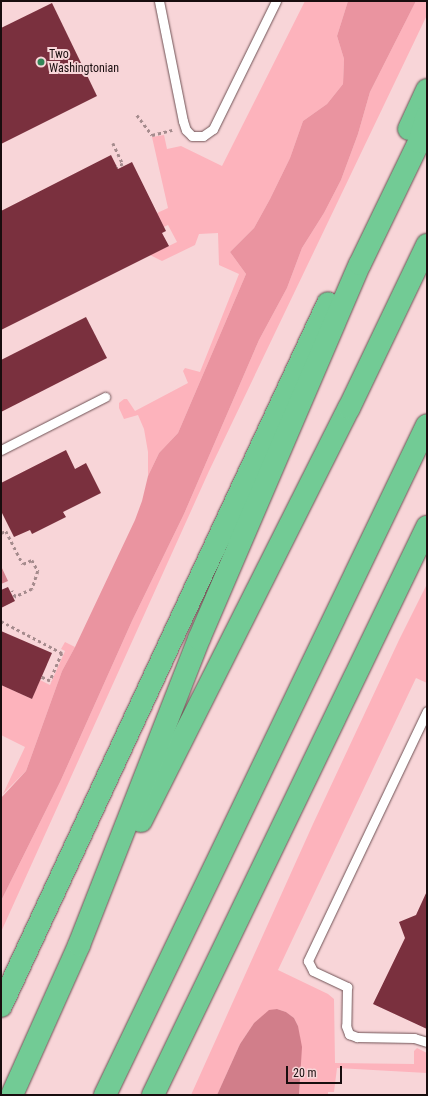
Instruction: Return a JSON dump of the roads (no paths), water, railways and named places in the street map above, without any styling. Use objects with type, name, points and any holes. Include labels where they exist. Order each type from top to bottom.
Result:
[{"type":"highway","points":[[1,1006],[427,90]]},
{"type":"highway","points":[[79,945],[199,639],[360,264],[419,142],[427,116]]},
{"type":"highway","points":[[12,1095],[79,945],[345,415],[427,245]]},
{"type":"highway","points":[[105,1095],[427,425]]},
{"type":"highway","points":[[153,1095],[427,527]]},
{"type":"lane","points":[[159,1],[185,127],[192,136],[203,136],[213,129],[276,1]]},
{"type":"lane","points":[[1,450],[105,397]]},
{"type":"lane","points":[[427,711],[308,961],[313,971],[347,987],[346,1026],[349,1034],[357,1037],[414,1038],[427,1042]]},
{"type":"place","name":"Two Washingtonian","points":[[41,62]]}]
